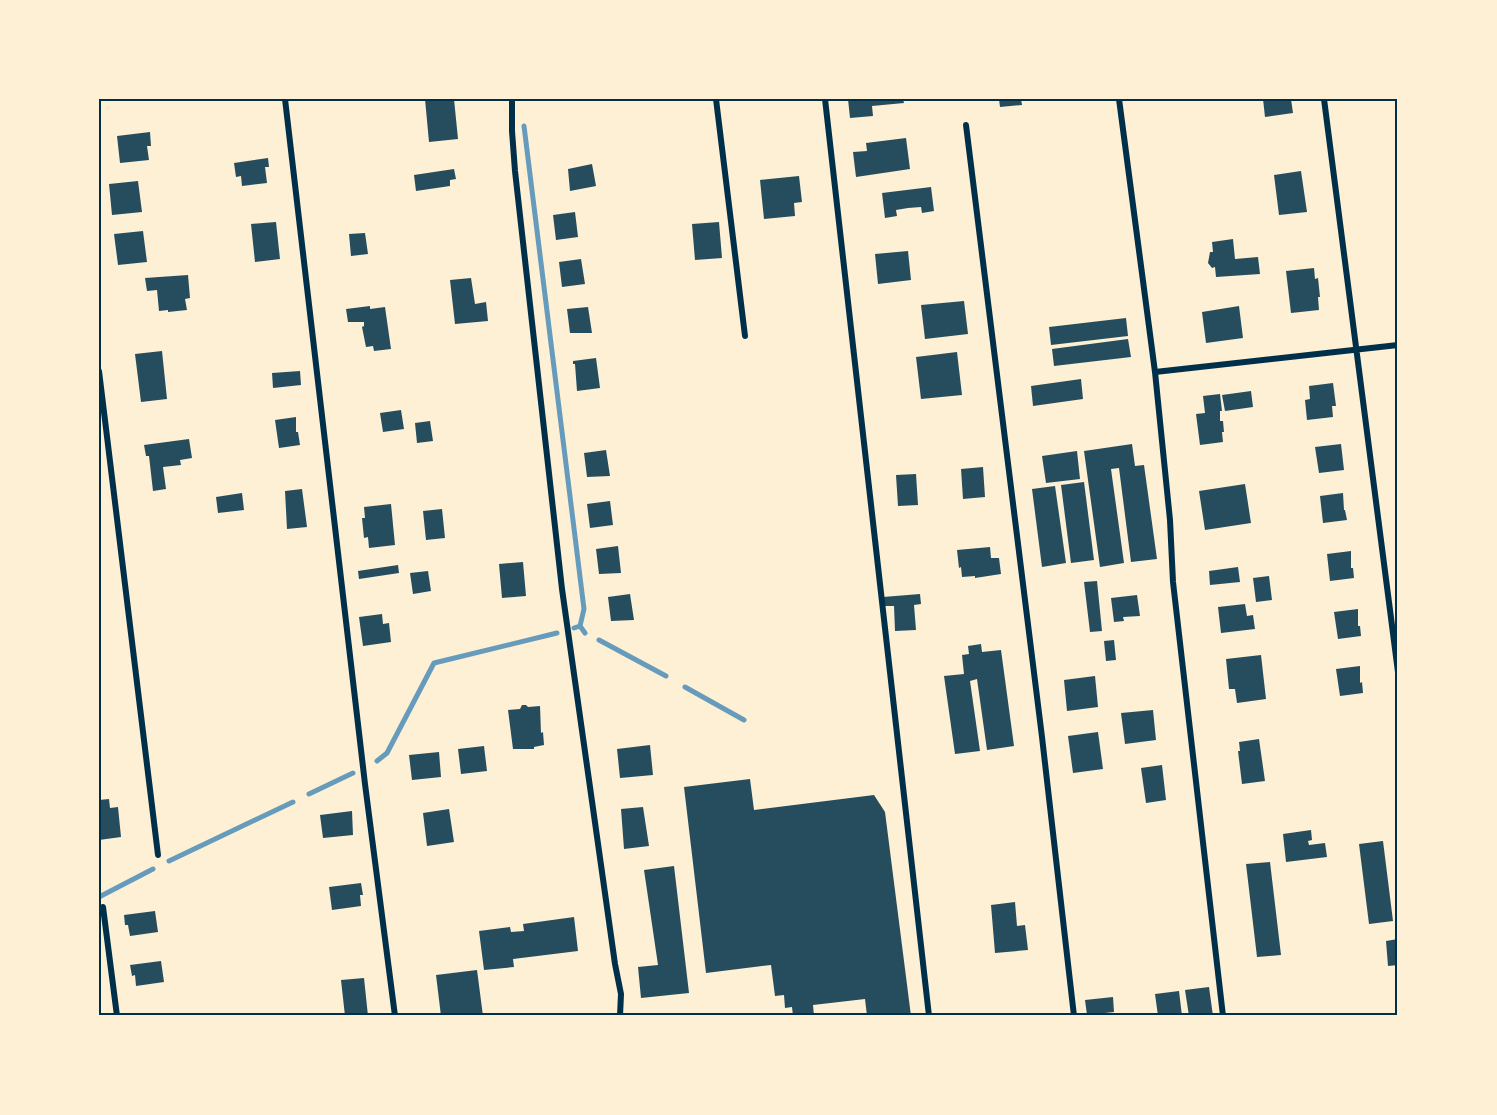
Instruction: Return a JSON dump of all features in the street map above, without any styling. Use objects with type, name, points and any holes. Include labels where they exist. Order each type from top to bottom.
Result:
[{"type":"street","points":[[285,99],[365,784],[395,1016]]},
{"type":"street","points":[[512,99],[515,171],[562,589],[613,952],[621,994],[620,1016]]},
{"type":"street","points":[[716,99],[745,336]]},
{"type":"street","points":[[825,99],[929,1016]]},
{"type":"street","points":[[1119,99],[1155,372],[1170,520],[1173,582],[1223,1016]]},
{"type":"street","points":[[1324,99],[1398,672]]},
{"type":"street","points":[[966,125],[1042,737],[1074,1016]]},
{"type":"street","points":[[1155,372],[1398,345]]},
{"type":"street","points":[[99,371],[159,855]]},
{"type":"street","points":[[103,907],[117,1016]]},
{"type":"building","points":[[425,99],[454,99],[458,139],[429,142]]},
{"type":"building","points":[[848,99],[903,99],[904,103],[872,106],[873,116],[850,118]]},
{"type":"building","points":[[999,99],[1021,99],[1022,105],[1000,107]]},
{"type":"building","points":[[1263,99],[1291,99],[1293,113],[1265,117]]},
{"type":"building","points":[[150,132],[151,146],[147,146],[149,160],[120,163],[117,136]]},
{"type":"building","points":[[906,138],[910,169],[856,177],[853,152],[867,151],[866,143]]},
{"type":"building","points":[[268,158],[269,167],[265,167],[267,183],[242,186],[241,176],[236,177],[234,163]]},
{"type":"building","points":[[592,164],[596,186],[570,191],[568,169]]},
{"type":"building","points":[[454,169],[456,179],[450,180],[450,186],[416,191],[414,175]]},
{"type":"building","points":[[1301,171],[1307,212],[1279,215],[1274,175]]},
{"type":"building","points":[[799,176],[802,202],[794,203],[795,216],[764,219],[760,180]]},
{"type":"building","points":[[138,181],[142,212],[112,215],[109,184]]},
{"type":"building","points":[[931,187],[934,211],[922,213],[921,207],[908,208],[896,210],[897,216],[885,218],[882,193]]},
{"type":"building","points":[[575,212],[578,237],[556,240],[553,215]]},
{"type":"building","points":[[276,222],[280,259],[255,262],[251,224]]},
{"type":"building","points":[[719,222],[722,258],[695,260],[692,224]]},
{"type":"building","points":[[143,231],[147,262],[118,265],[114,234]]},
{"type":"building","points":[[365,233],[368,254],[351,256],[349,234]]},
{"type":"building","points":[[1233,239],[1235,259],[1258,257],[1260,274],[1216,277],[1215,267],[1212,268],[1208,263],[1210,252],[1213,252],[1212,242]]},
{"type":"building","points":[[908,251],[911,280],[878,284],[875,254]]},
{"type":"building","points":[[581,259],[585,284],[562,287],[559,262]]},
{"type":"building","points":[[1314,268],[1315,279],[1318,278],[1319,310],[1291,313],[1286,271]]},
{"type":"building","points":[[188,275],[190,298],[185,299],[187,310],[159,311],[157,290],[147,291],[145,278]]},
{"type":"building","points":[[471,278],[475,304],[486,302],[488,321],[455,324],[450,280]]},
{"type":"building","points":[[964,301],[968,334],[925,339],[921,305]]},
{"type":"building","points":[[370,306],[370,309],[385,307],[391,349],[374,351],[373,346],[366,347],[362,327],[364,322],[348,322],[346,309]]},
{"type":"building","points":[[1239,306],[1243,338],[1206,343],[1202,312]]},
{"type":"building","points":[[588,307],[592,333],[570,333],[567,309]]},
{"type":"building","points":[[1126,318],[1128,336],[1051,345],[1049,327]]},
{"type":"building","points":[[1128,339],[1131,357],[1054,366],[1052,349]]},
{"type":"building","points":[[162,351],[167,399],[141,402],[135,354]]},
{"type":"building","points":[[957,352],[962,395],[921,399],[916,357]]},
{"type":"building","points":[[596,358],[600,388],[577,391],[573,361]]},
{"type":"building","points":[[300,371],[301,385],[273,388],[272,373]]},
{"type":"building","points":[[1081,379],[1083,399],[1033,406],[1031,386]]},
{"type":"building","points":[[1333,383],[1336,406],[1332,406],[1333,417],[1307,420],[1305,400],[1310,399],[1309,386]]},
{"type":"building","points":[[1251,391],[1253,407],[1225,411],[1222,395]]},
{"type":"building","points":[[1220,394],[1223,442],[1200,445],[1196,414],[1205,413],[1203,396]]},
{"type":"building","points":[[401,410],[404,429],[383,432],[380,413]]},
{"type":"building","points":[[296,417],[296,432],[298,432],[300,445],[279,448],[275,420]]},
{"type":"building","points":[[430,421],[433,441],[417,443],[415,423]]},
{"type":"building","points":[[189,439],[192,458],[180,460],[181,465],[163,467],[166,489],[153,491],[149,456],[146,456],[144,445]]},
{"type":"building","points":[[1132,444],[1135,466],[1144,465],[1157,559],[1131,562],[1119,468],[1111,469],[1124,563],[1100,567],[1084,451]]},
{"type":"building","points":[[1341,444],[1344,470],[1319,473],[1315,447]]},
{"type":"building","points":[[606,450],[610,476],[587,477],[584,453]]},
{"type":"building","points":[[1077,451],[1080,479],[1046,483],[1042,456]]},
{"type":"building","points":[[983,467],[985,497],[963,499],[961,469]]},
{"type":"building","points":[[916,474],[918,505],[898,506],[896,475]]},
{"type":"building","points":[[1084,482],[1094,560],[1071,563],[1061,485]]},
{"type":"building","points":[[1245,484],[1251,523],[1205,530],[1199,491]]},
{"type":"building","points":[[1055,486],[1066,563],[1042,567],[1032,489]]},
{"type":"building","points":[[302,489],[307,527],[287,529],[285,491]]},
{"type":"building","points":[[242,493],[244,510],[218,513],[216,497]]},
{"type":"building","points":[[1343,493],[1347,520],[1323,523],[1320,496]]},
{"type":"building","points":[[610,501],[613,525],[590,528],[587,504]]},
{"type":"building","points":[[391,504],[395,545],[369,548],[368,537],[364,538],[362,518],[365,518],[364,507]]},
{"type":"building","points":[[442,509],[445,538],[426,540],[423,511]]},
{"type":"building","points":[[618,546],[621,573],[599,574],[596,549]]},
{"type":"building","points":[[990,547],[991,558],[999,558],[1001,574],[975,578],[975,576],[962,577],[957,550]]},
{"type":"building","points":[[1351,551],[1351,568],[1353,568],[1354,578],[1330,581],[1327,554]]},
{"type":"building","points":[[523,562],[526,596],[502,598],[499,564]]},
{"type":"building","points":[[398,565],[399,573],[359,579],[358,571]]},
{"type":"building","points":[[1238,567],[1240,582],[1210,585],[1209,571]]},
{"type":"building","points":[[428,571],[431,591],[413,594],[410,573]]},
{"type":"building","points":[[1269,576],[1272,600],[1256,602],[1253,578]]},
{"type":"building","points":[[1097,581],[1102,631],[1090,632],[1084,582]]},
{"type":"building","points":[[630,594],[634,620],[611,621],[608,597]]},
{"type":"building","points":[[920,594],[921,604],[914,605],[916,630],[895,631],[894,606],[884,606],[883,597]]},
{"type":"building","points":[[1137,595],[1140,616],[1123,617],[1124,621],[1114,622],[1111,598]]},
{"type":"building","points":[[1245,604],[1247,616],[1253,615],[1255,629],[1221,633],[1218,607]]},
{"type":"building","points":[[1358,609],[1358,626],[1360,626],[1361,636],[1338,639],[1334,612]]},
{"type":"building","points":[[382,614],[383,624],[389,623],[391,642],[363,646],[359,617]]},
{"type":"building","points":[[1114,640],[1116,660],[1106,661],[1104,641]]},
{"type":"building","points":[[981,644],[982,652],[1001,650],[1014,746],[987,750],[977,679],[970,681],[980,751],[955,754],[944,676],[964,674],[962,655],[969,654],[968,646]]},
{"type":"building","points":[[1261,655],[1266,699],[1237,703],[1235,689],[1229,689],[1226,659]]},
{"type":"building","points":[[1360,666],[1360,683],[1362,682],[1363,693],[1340,696],[1336,669]]},
{"type":"building","points":[[1095,676],[1098,707],[1067,711],[1064,680]]},
{"type":"building","points":[[522,705],[540,706],[544,745],[534,747],[534,749],[513,749],[508,710],[520,709]]},
{"type":"building","points":[[1153,710],[1156,740],[1125,744],[1121,713]]},
{"type":"building","points":[[1098,732],[1103,769],[1073,773],[1068,736]]},
{"type":"building","points":[[1259,739],[1265,781],[1242,784],[1239,742]]},
{"type":"building","points":[[650,745],[653,775],[620,778],[617,749]]},
{"type":"building","points":[[484,746],[487,771],[461,774],[458,749]]},
{"type":"building","points":[[439,752],[441,777],[412,780],[409,755]]},
{"type":"building","points":[[1162,765],[1166,800],[1146,803],[1141,768]]},
{"type":"building","points":[[750,779],[754,810],[874,795],[885,812],[911,1016],[867,1016],[865,999],[813,1005],[814,1016],[793,1016],[792,1007],[785,1008],[784,995],[775,996],[771,965],[706,973],[684,787]]},
{"type":"building","points":[[109,799],[110,808],[118,807],[121,837],[99,840],[99,800]]},
{"type":"building","points":[[643,807],[649,846],[624,849],[621,809]]},
{"type":"building","points":[[449,809],[454,842],[427,846],[423,813]]},
{"type":"building","points":[[352,811],[353,835],[323,838],[320,815]]},
{"type":"building","points":[[1311,830],[1312,840],[1308,841],[1309,845],[1325,843],[1327,857],[1286,862],[1283,834]]},
{"type":"building","points":[[1383,841],[1393,921],[1369,924],[1359,844]]},
{"type":"building","points":[[1270,862],[1281,955],[1257,957],[1246,864]]},
{"type":"building","points":[[674,866],[689,993],[641,998],[638,967],[658,965],[644,870]]},
{"type":"building","points":[[361,883],[363,895],[360,895],[361,906],[332,910],[329,887]]},
{"type":"building","points":[[1015,902],[1017,926],[1025,925],[1028,950],[995,953],[991,905]]},
{"type":"building","points":[[155,911],[158,932],[130,936],[124,915]]},
{"type":"building","points":[[574,917],[578,951],[513,959],[514,967],[484,970],[479,931],[510,927],[511,932],[524,931],[523,924]]},
{"type":"building","points":[[1398,939],[1398,965],[1388,966],[1386,941]]},
{"type":"building","points":[[161,961],[164,982],[136,986],[135,975],[132,976],[130,965]]},
{"type":"building","points":[[477,970],[483,1016],[441,1016],[436,975]]},
{"type":"building","points":[[364,978],[368,1016],[345,1016],[341,980]]},
{"type":"building","points":[[1209,987],[1213,1016],[1189,1016],[1185,990]]},
{"type":"building","points":[[1179,991],[1182,1016],[1158,1016],[1155,994]]},
{"type":"building","points":[[1113,997],[1114,1012],[1087,1015],[1085,1000]]},
{"type":"waterway","points":[[524,126],[584,609],[580,626]]},
{"type":"waterway","points":[[574,628],[580,626],[585,633]]},
{"type":"waterway","points":[[377,761],[387,753],[434,663],[557,633]]},
{"type":"waterway","points":[[599,640],[666,676]]},
{"type":"waterway","points":[[685,687],[744,720]]},
{"type":"waterway","points":[[309,794],[353,773]]},
{"type":"waterway","points":[[169,861],[293,802]]},
{"type":"waterway","points":[[99,897],[153,869]]}]
